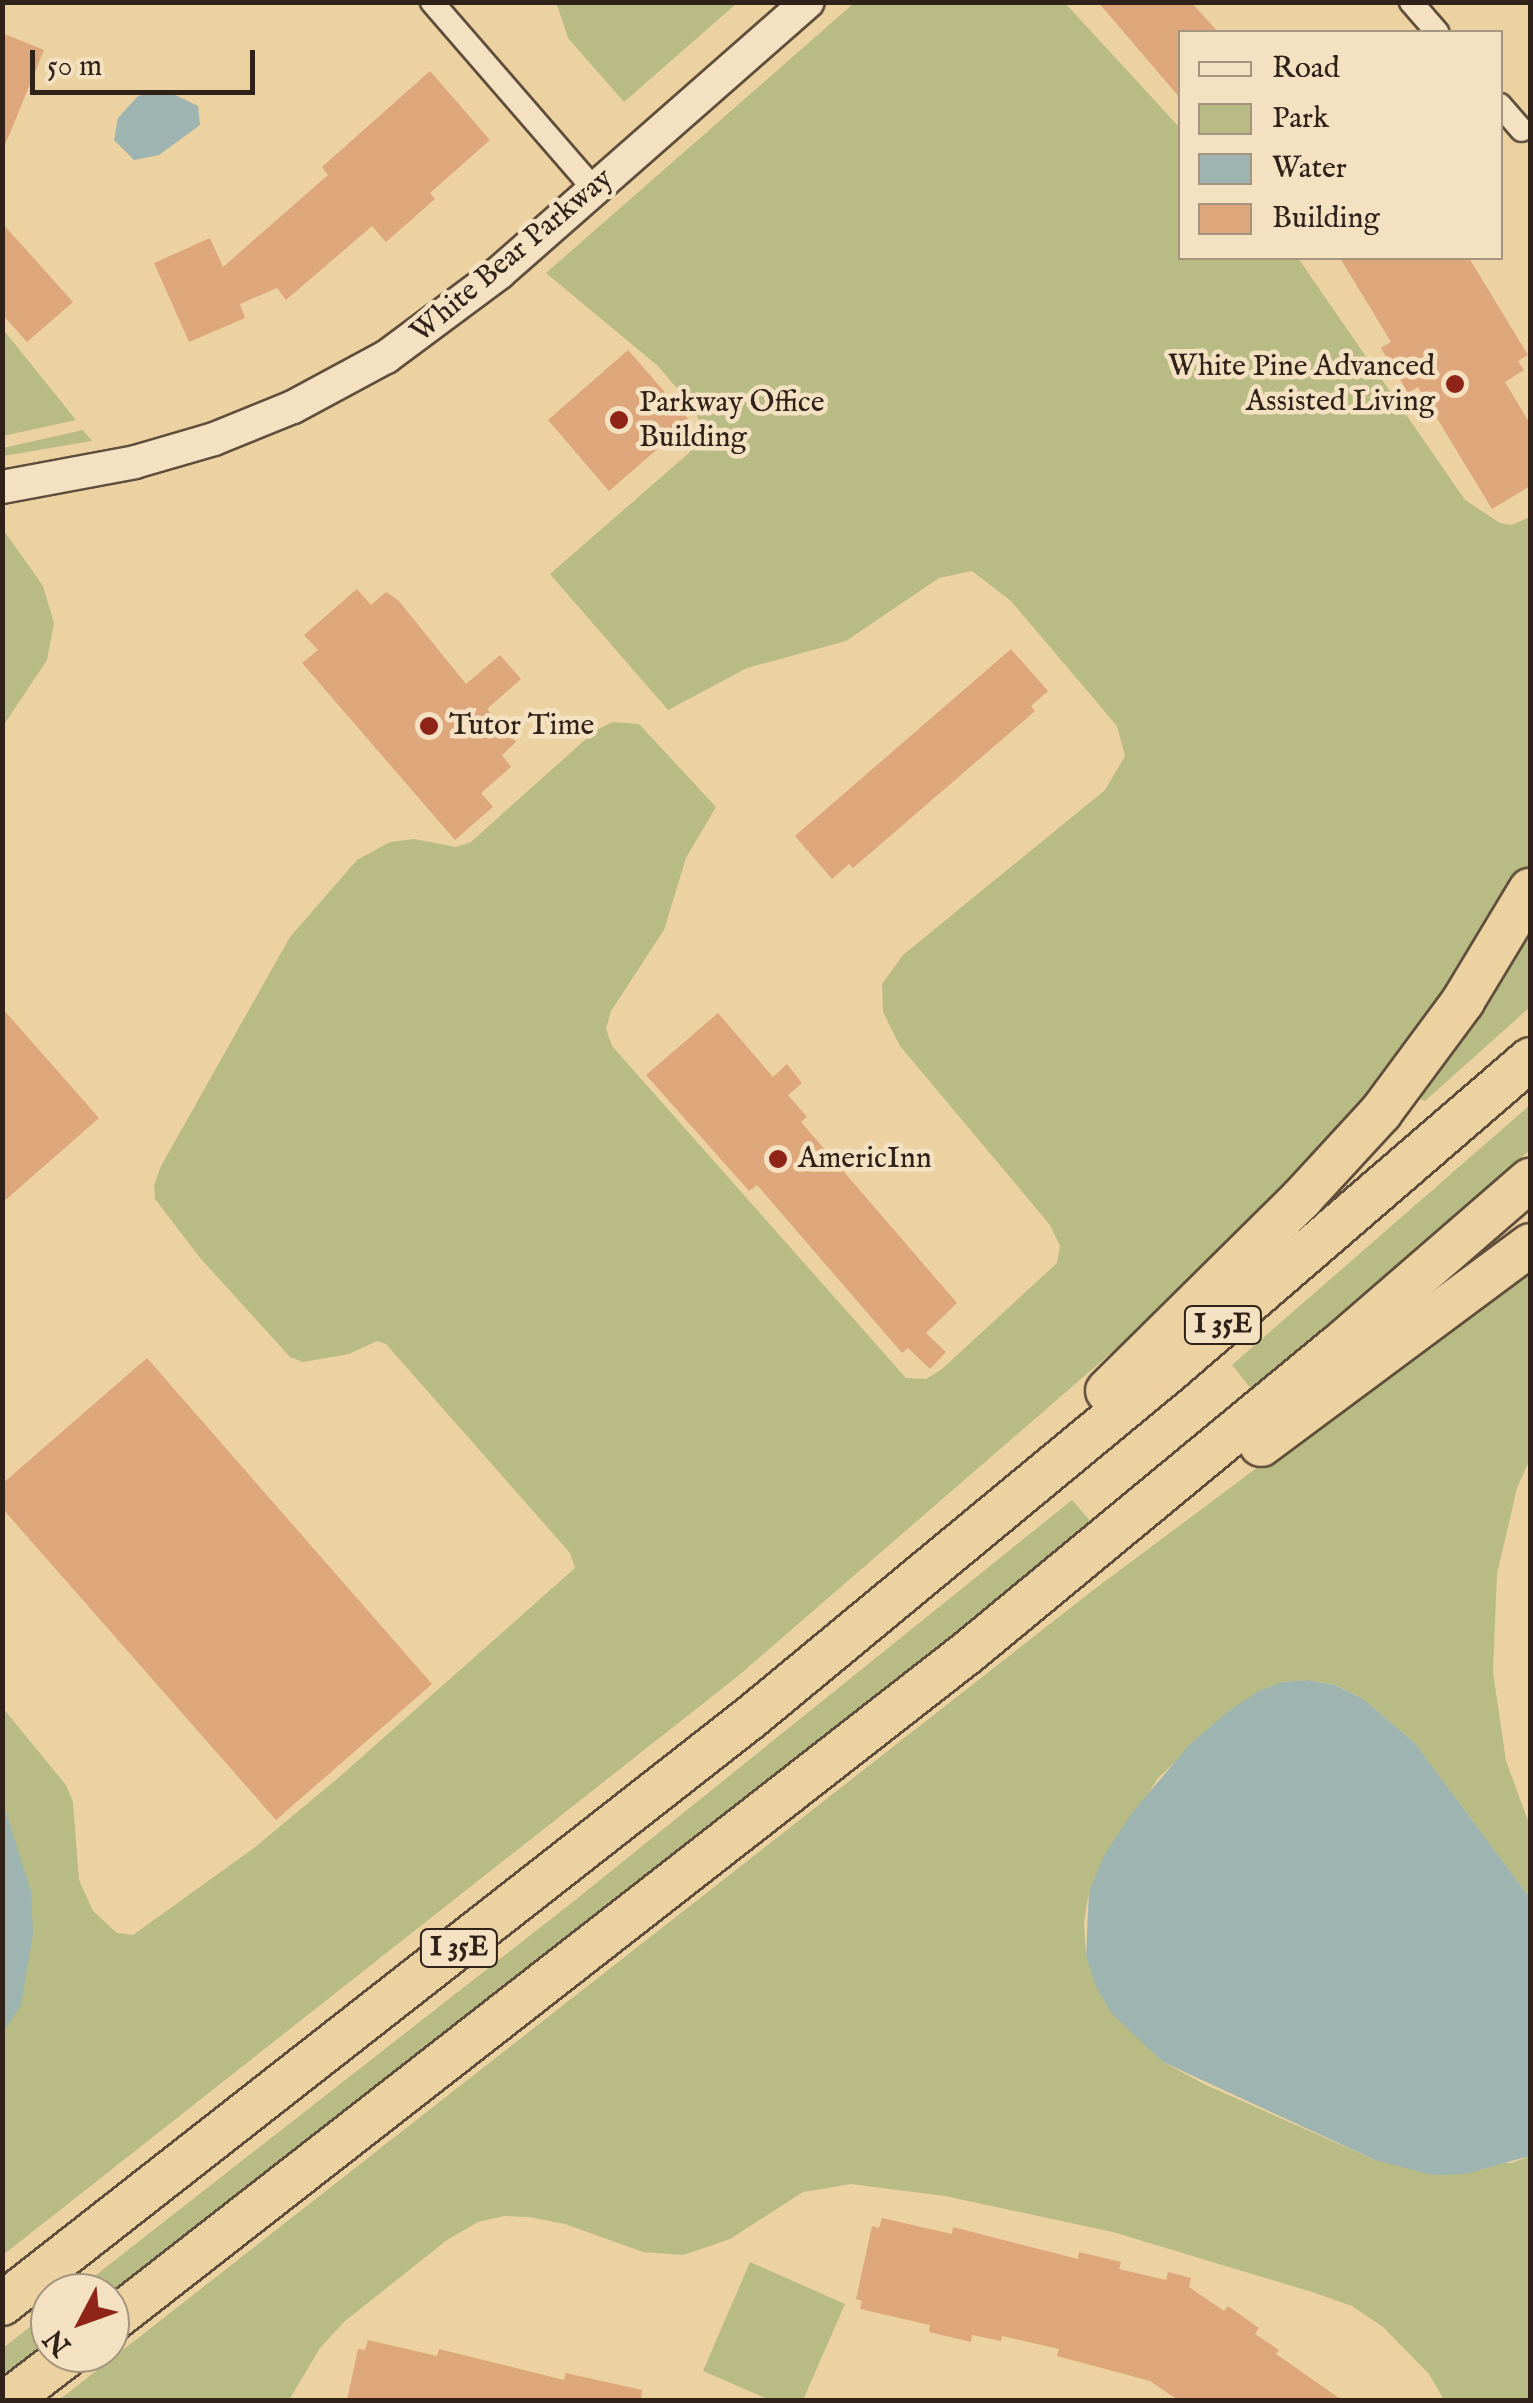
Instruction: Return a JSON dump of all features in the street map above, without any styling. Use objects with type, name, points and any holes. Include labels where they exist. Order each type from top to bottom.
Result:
[{"type":"highway","points":[[911,1586],[1363,1133],[1452,1017],[1530,890]]},
{"type":"highway","name":"I 35E","points":[[2,2304],[593,1843],[911,1586],[1169,1372],[1530,1060]]},
{"type":"highway","name":"I 35E","points":[[130,2306],[967,1653],[1336,1348],[1530,1180]]},
{"type":"highway","points":[[967,1653],[1262,1444],[1530,1245]]},
{"type":"highway","points":[[9,2400],[44,2373]]},
{"type":"street","points":[[432,2],[595,190]]},
{"type":"street","name":"White Bear Parkway","points":[[2,487],[170,453],[264,420],[316,396],[438,322],[808,2]]},
{"type":"street","points":[[1411,2],[1435,30]]},
{"type":"street","points":[[1503,108],[1522,130]]},
{"type":"green space","points":[[737,3],[624,102],[568,38],[557,5]]},
{"type":"green space","points":[[854,3],[1065,3],[1178,126],[1178,260],[1299,260],[1465,500],[1500,523],[1511,525],[1530,517],[1530,867],[1491,936],[1352,1126],[1156,1314],[738,1676],[3,2255],[2,1707],[66,1785],[73,1802],[79,1880],[93,1911],[117,1933],[133,1935],[254,1848],[575,1568],[570,1553],[386,1344],[377,1341],[349,1354],[303,1362],[290,1357],[201,1259],[155,1199],[154,1185],[161,1166],[290,937],[357,860],[390,842],[414,839],[456,847],[471,842],[596,730],[613,722],[639,724],[716,807],[686,858],[664,930],[611,1011],[606,1029],[612,1046],[906,1378],[926,1379],[942,1369],[1057,1263],[1060,1246],[1050,1225],[900,1046],[883,1012],[882,984],[903,955],[1105,790],[1125,756],[1117,726],[1011,601],[972,571],[939,578],[846,641],[747,668],[668,710],[550,574],[690,452],[700,424],[694,408],[658,366],[546,273]]},
{"type":"green space","points":[[2,328],[30,363],[76,420],[3,436]]},
{"type":"green space","points":[[83,430],[92,441],[3,456],[3,448]]},
{"type":"green space","points":[[2,528],[43,586],[54,623],[47,660],[3,726]]},
{"type":"green space","points":[[1530,934],[1530,1007],[1425,1101],[1420,1099],[1470,1031]]},
{"type":"green space","points":[[1530,1105],[1530,1150],[1252,1390],[1232,1365]]},
{"type":"green space","points":[[1530,1264],[1530,1459],[1517,1488],[1497,1574],[1493,1672],[1506,1761],[1530,1826],[1530,1898],[1414,1742],[1363,1699],[1336,1685],[1308,1680],[1282,1682],[1230,1710],[1158,1778],[1089,1891],[1084,1922],[1086,1956],[1163,2062],[1206,2085],[1375,2160],[1512,2163],[1530,2156],[1530,2400],[1444,2400],[1429,2374],[1383,2327],[1352,2306],[1312,2292],[1113,2232],[945,2196],[851,2184],[803,2192],[730,2239],[683,2255],[643,2252],[565,2224],[529,2217],[504,2216],[478,2222],[447,2240],[345,2321],[320,2348],[289,2400],[59,2400],[93,2373],[130,2373],[130,2344],[1092,1591]]},
{"type":"green space","points":[[1072,1500],[1092,1523],[803,1754],[130,2278],[130,2273],[99,2273],[569,1905]]},
{"type":"green space","points":[[750,2262],[845,2304],[803,2400],[770,2400],[703,2371]]},
{"type":"green space","points":[[30,2327],[30,2356],[3,2377],[3,2348]]},
{"type":"water","points":[[165,90],[198,106],[200,125],[159,155],[134,160],[114,140],[118,118],[138,96]]},
{"type":"water","points":[[1308,1680],[1335,1685],[1363,1699],[1414,1742],[1530,1898],[1530,2156],[1465,2174],[1432,2175],[1375,2160],[1163,2062],[1112,2014],[1096,1987],[1086,1956],[1089,1891],[1104,1856],[1131,1814],[1190,1744],[1230,1710],[1282,1682]]},
{"type":"water","points":[[3,1803],[31,1891],[33,1934],[21,2005],[3,2033]]},
{"type":"building","points":[[1098,2],[1191,2],[1216,30],[1178,30],[1178,96]]},
{"type":"building","points":[[2,33],[44,50],[3,150],[2,149]]},
{"type":"building","points":[[430,71],[490,140],[430,193],[435,199],[386,242],[372,226],[286,300],[277,288],[240,304],[245,318],[189,342],[154,263],[210,238],[223,267],[328,175],[322,167]]},
{"type":"building","points":[[2,223],[73,302],[27,342],[2,314]]},
{"type":"building","name":"White Pine Advanced Assisted Living","points":[[1341,260],[1470,260],[1528,355],[1518,361],[1524,370],[1505,382],[1530,424],[1530,486],[1492,509],[1418,387],[1408,393],[1381,348],[1391,342]]},
{"type":"building","name":"Parkway Office Building","points":[[628,350],[690,421],[609,491],[548,420]]},
{"type":"building","name":"Tutor Time","points":[[357,589],[371,605],[386,592],[398,600],[466,684],[500,655],[521,679],[487,709],[516,742],[502,755],[511,767],[481,793],[493,807],[455,840],[302,663],[318,650],[304,635]]},
{"type":"building","points":[[1011,649],[1048,691],[1031,706],[1035,711],[853,868],[849,864],[832,879],[795,836]]},
{"type":"building","points":[[2,1008],[99,1118],[2,1203]]},
{"type":"building","name":"AmericInn","points":[[718,1013],[773,1077],[787,1064],[802,1083],[788,1095],[807,1117],[801,1122],[957,1303],[926,1333],[946,1352],[930,1369],[908,1348],[902,1353],[757,1185],[749,1191],[646,1075]]},
{"type":"building","points":[[147,1358],[432,1684],[276,1820],[2,1508],[2,1484]]},
{"type":"building","points":[[882,2218],[952,2234],[953,2227],[1078,2259],[1079,2252],[1121,2262],[1119,2269],[1166,2280],[1168,2272],[1191,2278],[1189,2287],[1224,2311],[1228,2306],[1259,2328],[1255,2334],[1279,2350],[1276,2354],[1342,2400],[1178,2400],[1150,2381],[1057,2356],[1059,2349],[1002,2336],[1001,2341],[972,2335],[971,2342],[929,2332],[930,2325],[860,2309],[862,2301],[856,2299],[872,2226],[879,2228]]},
{"type":"building","points":[[368,2340],[437,2356],[439,2349],[564,2380],[566,2373],[642,2390],[641,2400],[347,2400],[358,2349],[365,2350]]},
{"type":"place","name":"White Pine Advanced Assisted Living","points":[[1455,384]]},
{"type":"place","name":"Parkway Office Building","points":[[619,420]]},
{"type":"place","name":"Tutor Time","points":[[429,726]]},
{"type":"place","name":"AmericInn","points":[[778,1159]]}]
